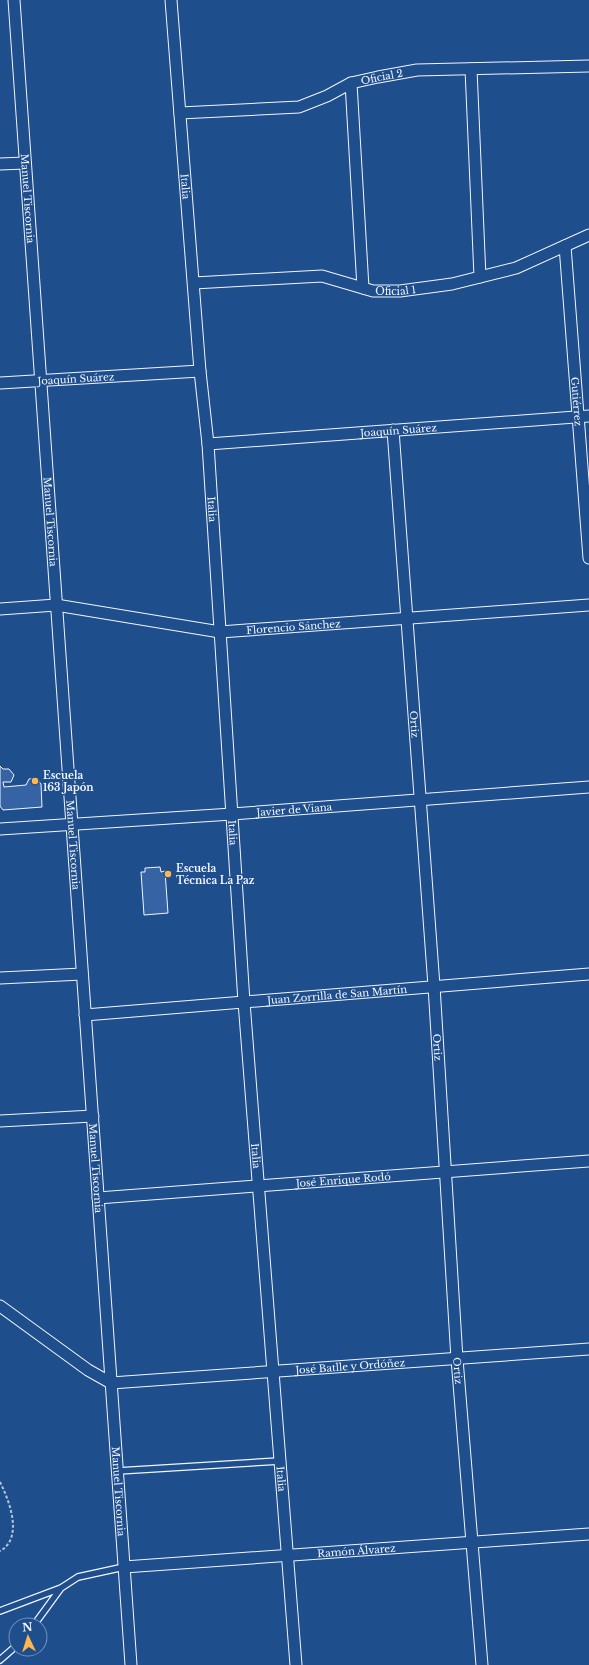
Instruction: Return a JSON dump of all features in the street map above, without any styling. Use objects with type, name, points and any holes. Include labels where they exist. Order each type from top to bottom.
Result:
[{"type":"street","name":"Manuel Tiscornia","points":[[14,0],[131,1665]]},
{"type":"street","name":"Italia","points":[[171,0],[200,371],[208,444],[244,1002],[296,1665]]},
{"type":"street","name":"Oficial 2","points":[[180,113],[299,107],[327,96],[351,83],[417,70],[589,66]]},
{"type":"street","points":[[471,69],[480,277]]},
{"type":"street","points":[[351,83],[363,288]]},
{"type":"street","points":[[0,164],[25,162]]},
{"type":"street","name":"Oficial 1","points":[[194,283],[322,276],[373,291],[400,291],[452,284],[516,268],[589,235]]},
{"type":"street","name":"Gutiérrez","points":[[565,246],[583,416],[589,558]]},
{"type":"street","name":"Joaquín Suárez","points":[[0,383],[200,371]]},
{"type":"street","name":"Joaquín Suárez","points":[[208,444],[583,416]]},
{"type":"street","name":"Ortiz","points":[[393,430],[434,986],[456,1359],[473,1543],[482,1665]]},
{"type":"street","name":"Florencio Sánchez","points":[[0,608],[56,606],[220,632],[589,605]]},
{"type":"street","name":"Javier de Viana","points":[[0,829],[232,814],[589,787]]},
{"type":"street","points":[[0,978],[82,974]]},
{"type":"street","name":"Juan Zorrilla de San Martín","points":[[85,1016],[589,974]]},
{"type":"street","points":[[0,1121],[92,1116]]},
{"type":"street","name":"José Enrique Rodó","points":[[98,1198],[589,1161]]},
{"type":"street","points":[[0,1306],[88,1370],[111,1383]]},
{"type":"street","name":"José Batlle y Ordóñez","points":[[111,1383],[274,1370],[589,1349]]},
{"type":"street","name":"Ramón Álvarez","points":[[124,1567],[287,1554],[473,1543],[589,1534]]},
{"type":"lane","points":[[118,1471],[280,1461]]},
{"type":"lane","points":[[0,1611],[61,1588],[78,1577],[124,1567]]},
{"type":"lane","points":[[40,1617],[61,1588]]},
{"type":"lane","points":[[0,1660],[8,1653]]},
{"type":"path","points":[[0,1482],[8,1499],[13,1524],[8,1545],[0,1551]]},
{"type":"building","points":[[0,766],[3,769],[9,769],[14,775],[11,782],[3,782],[4,787],[26,785],[29,779],[36,778],[41,784],[42,807],[3,810],[0,806]]},
{"type":"building","points":[[160,867],[161,872],[165,871],[168,913],[144,915],[141,872],[145,872],[145,868]]},
{"type":"place","name":"Escuela 163 Japón","points":[[35,781]]},
{"type":"place","name":"Escuela Técnica La Paz","points":[[168,874]]}]
